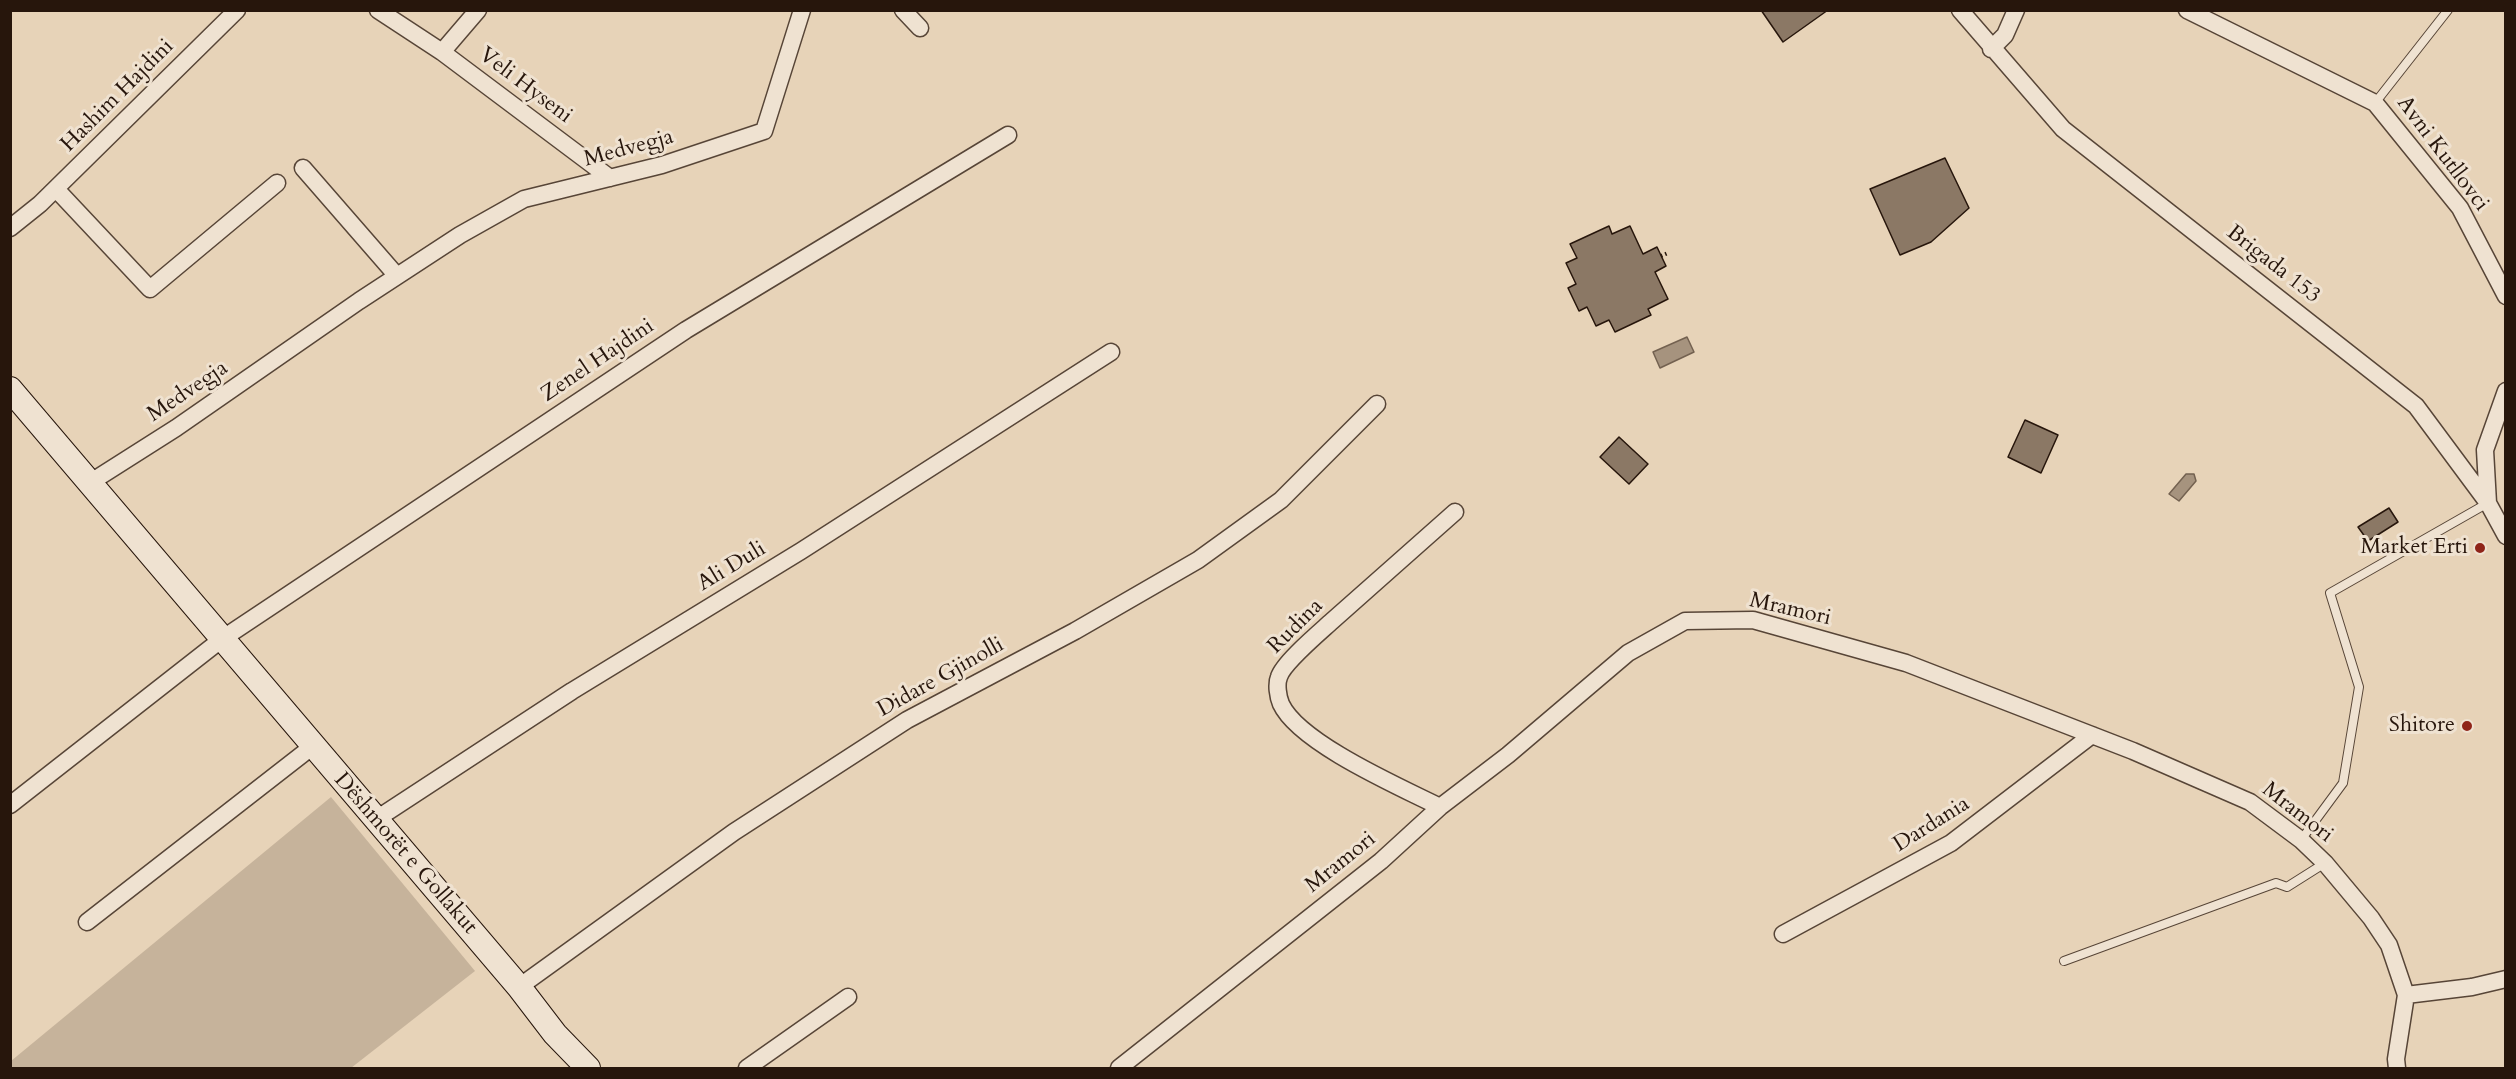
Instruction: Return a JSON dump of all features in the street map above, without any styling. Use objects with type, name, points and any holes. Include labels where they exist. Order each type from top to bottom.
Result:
[{"type":"street","name":"Hashim Hajdini","points":[[10,228],[56,189],[237,10]]},
{"type":"street","name":"Veli Hyseni","points":[[378,10],[442,52],[610,178]]},
{"type":"street","name":"Veli Hyseni","points":[[442,52],[478,10]]},
{"type":"street","name":"Medvegja","points":[[91,482],[177,428],[397,276],[460,235],[524,199],[662,165],[764,131],[802,10]]},
{"type":"street","points":[[903,10],[920,28]]},
{"type":"street","name":"Brigada 153","points":[[1960,10],[1991,49],[2063,129],[2416,406],[2488,503],[2505,536]]},
{"type":"street","points":[[1991,49],[2005,34],[2016,10]]},
{"type":"street","name":"Avni Kutllovci","points":[[2187,10],[2375,102],[2460,208],[2505,296]]},
{"type":"street","name":"Zenel Hajdini","points":[[222,639],[686,330],[1008,135]]},
{"type":"street","points":[[303,168],[397,276]]},
{"type":"street","points":[[56,189],[150,289],[277,183]]},
{"type":"street","name":"Ali Duli","points":[[375,820],[572,691],[801,551],[1111,352]]},
{"type":"street","name":"Dëshmorët e Gollakut","points":[[10,389],[519,987],[555,1034],[588,1068]]},
{"type":"street","points":[[2488,503],[2485,450],[2505,391]]},
{"type":"street","name":"Didare Gjinolli","points":[[519,987],[734,832],[907,720],[1075,631],[1198,560],[1281,500],[1377,404]]},
{"type":"street","name":"Rudina","points":[[1440,807],[1379,777],[1320,742],[1294,723],[1280,703],[1278,682],[1279,675],[1303,648],[1455,512]]},
{"type":"street","name":"Mramori","points":[[1119,1068],[1381,861],[1440,807],[1508,755],[1629,653],[1685,621],[1754,620],[1906,663],[2092,735],[2250,802],[2301,840],[2325,863],[2371,918],[2389,945],[2406,995],[2396,1059],[2397,1068]]},
{"type":"street","points":[[10,805],[222,639]]},
{"type":"street","name":"Dardania","points":[[1783,934],[1952,843],[2092,735]]},
{"type":"street","points":[[87,922],[313,746]]},
{"type":"street","points":[[2406,995],[2472,987],[2505,979]]},
{"type":"street","points":[[747,1068],[848,997]]},
{"type":"lane","name":"Avni Kutllovci","points":[[2375,102],[2448,10]]},
{"type":"lane","points":[[2301,840],[2343,783],[2359,687],[2330,593],[2488,503]]},
{"type":"lane","points":[[2064,962],[2276,883],[2287,887],[2325,863]]},
{"type":"path","points":[[1661,256],[1668,254]]},
{"type":"shaded area","points":[[1687,337],[1694,352],[1660,368],[1653,352]]},
{"type":"shaded area","points":[[2186,474],[2194,474],[2196,481],[2179,501],[2169,494]]},
{"type":"shaded area","points":[[331,797],[475,971],[351,1068],[11,1068],[11,1061]]},
{"type":"building","points":[[1761,10],[1828,10],[1783,42]]},
{"type":"building","points":[[1945,158],[1969,208],[1931,242],[1900,255],[1870,189]]},
{"type":"building","points":[[1609,226],[1612,234],[1630,226],[1643,254],[1657,247],[1666,266],[1655,272],[1668,299],[1648,309],[1651,315],[1615,332],[1609,320],[1596,326],[1587,307],[1579,311],[1568,288],[1576,284],[1566,263],[1577,258],[1570,244]]},
{"type":"building","points":[[2025,420],[2058,435],[2041,473],[2008,457]]},
{"type":"building","points":[[1619,437],[1648,464],[1629,484],[1600,457]]},
{"type":"building","points":[[2389,508],[2398,522],[2368,541],[2358,527]]},
{"type":"place","name":"Market Erti","points":[[2480,548]]},
{"type":"place","name":"Shitore","points":[[2467,726]]}]
